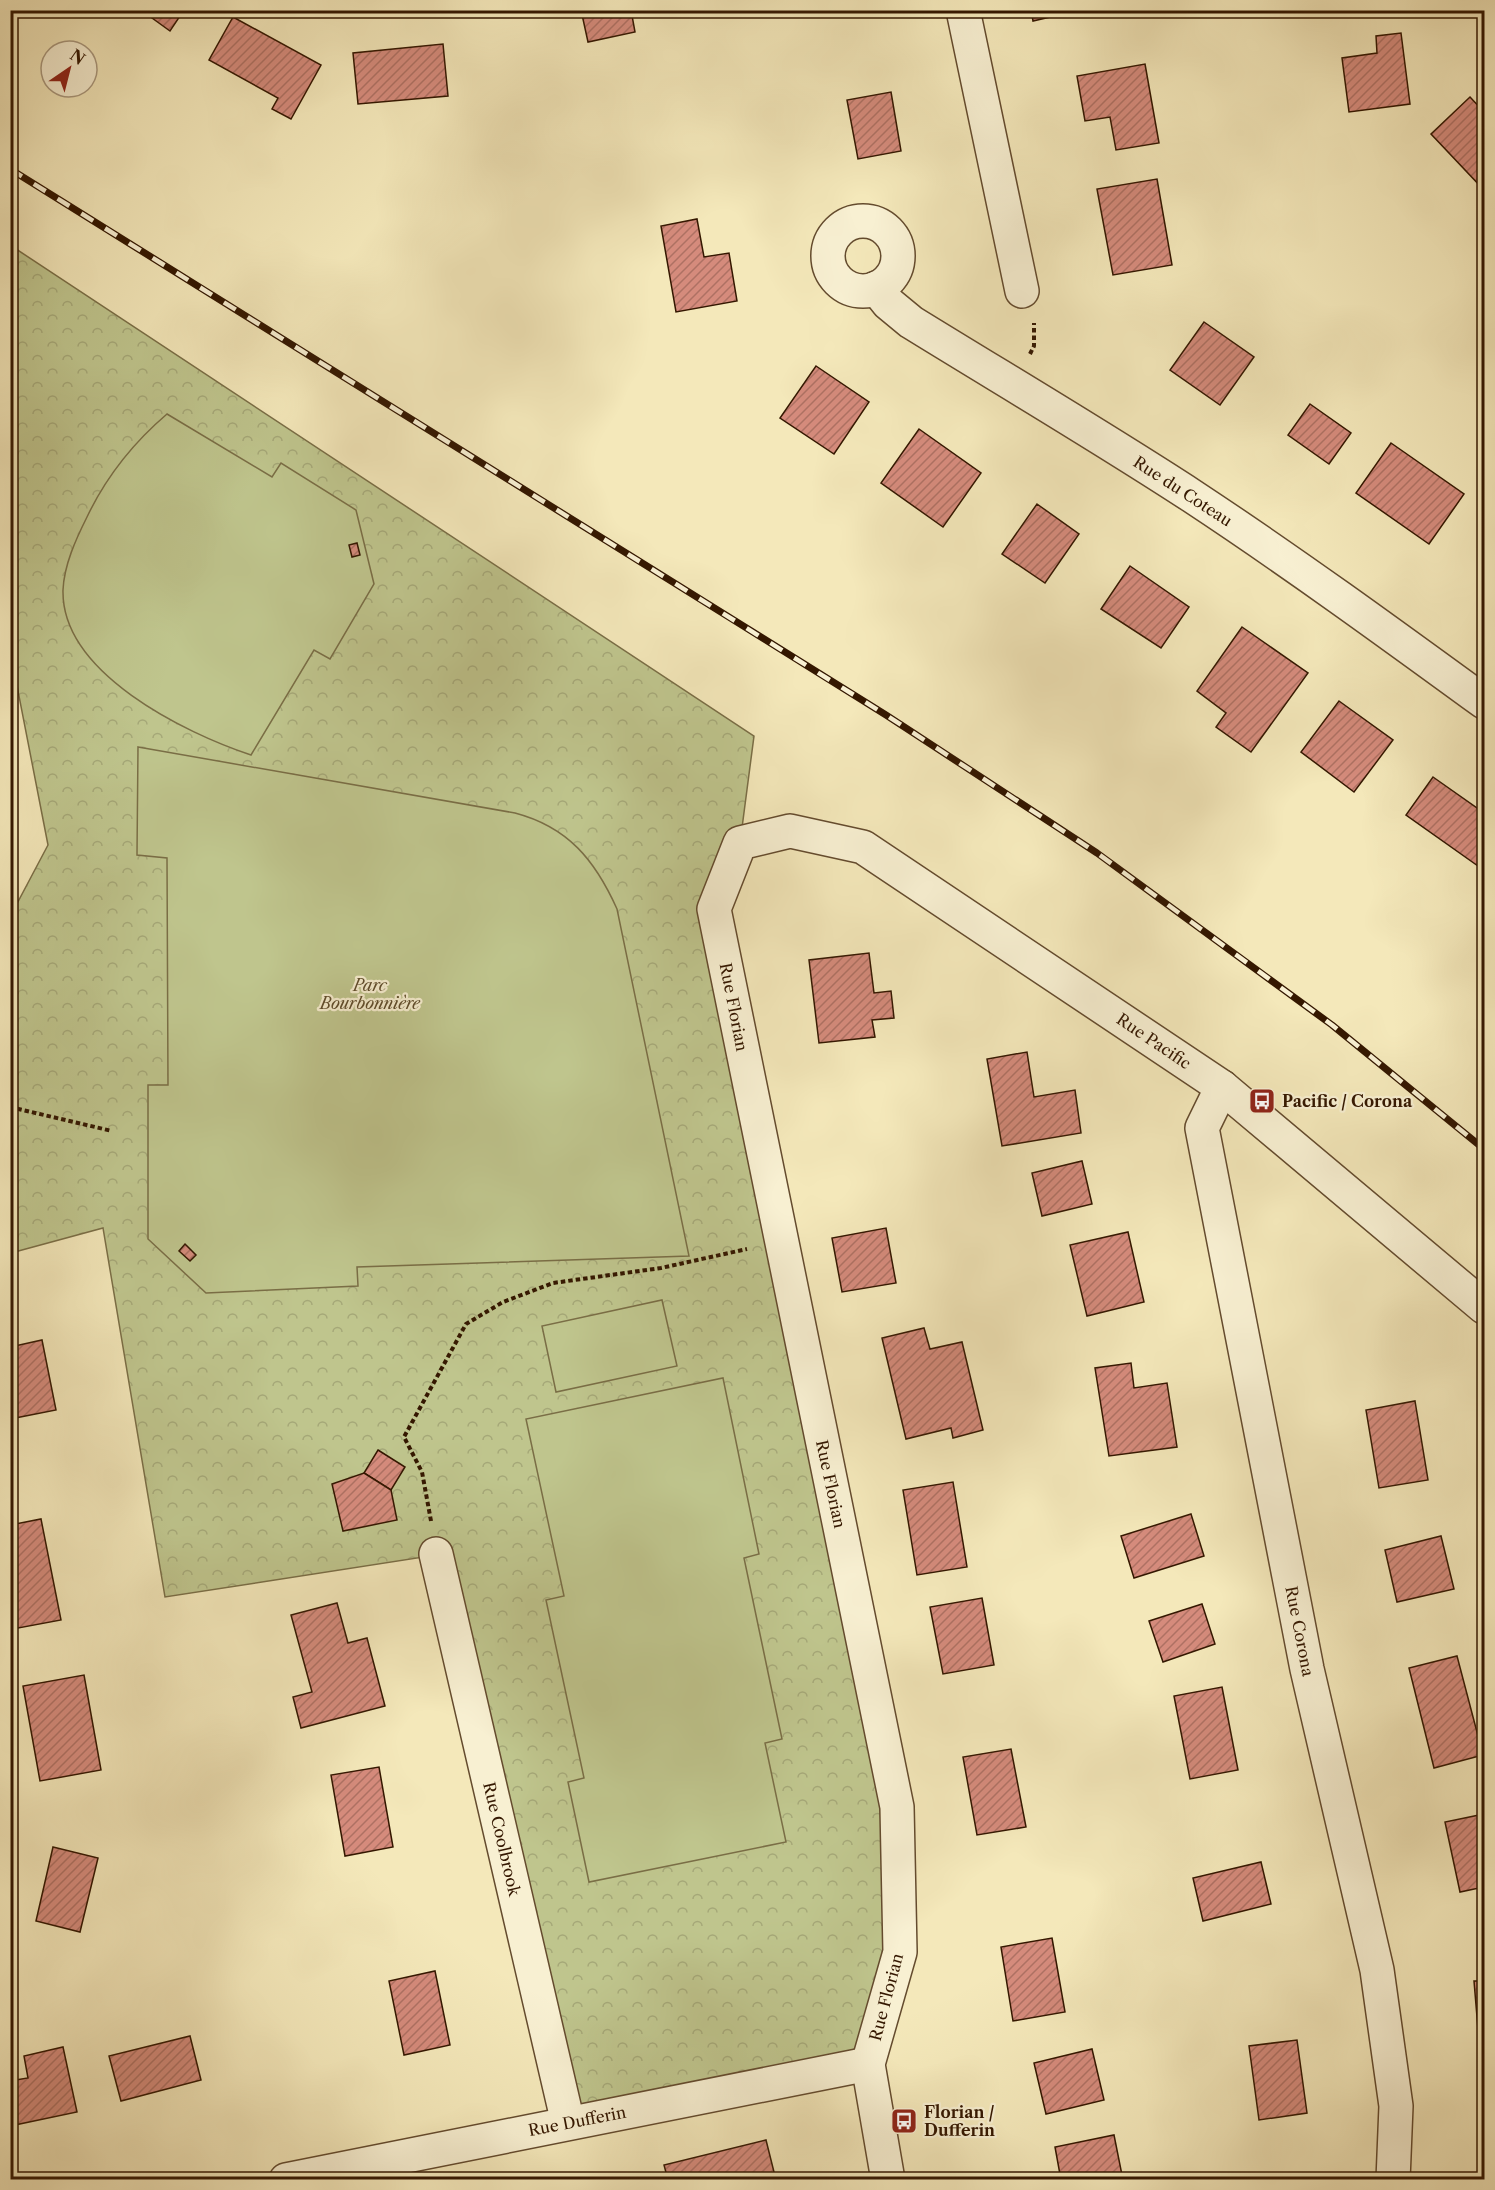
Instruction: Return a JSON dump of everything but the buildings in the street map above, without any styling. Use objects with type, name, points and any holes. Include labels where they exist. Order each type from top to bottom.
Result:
[{"type":"street","points":[[963,10],[1028,302]]},
{"type":"street","name":"Rue du Coteau","points":[[876,288],[888,303],[911,322],[1063,414],[1193,497],[1302,571],[1485,702]]},
{"type":"street","name":"Rue Pacific","points":[[790,831],[863,847],[1222,1087],[1485,1307]]},
{"type":"street","name":"Rue Florian","points":[[790,831],[740,843],[714,909],[897,1807],[900,1952],[868,2064],[888,2180]]},
{"type":"street","name":"Rue Corona","points":[[1222,1087],[1202,1128],[1307,1669],[1377,1970],[1396,2106],[1393,2180]]},
{"type":"street","name":"Rue Coolbrook","points":[[436,1554],[568,2123]]},
{"type":"street","name":"Rue Dufferin","points":[[286,2180],[868,2064]]},
{"type":"path","points":[[1026,361],[1034,346],[1028,302]]},
{"type":"path","points":[[10,1107],[112,1131]]},
{"type":"path","points":[[436,1554],[422,1472],[404,1437],[466,1324],[503,1302],[554,1283],[661,1268],[782,1242]]},
{"type":"green space","name":"Parc Bourbonnière","points":[[10,245],[754,736],[740,843],[714,909],[897,1807],[900,1952],[868,2064],[568,2123],[436,1555],[165,1597],[103,1228],[11,1253],[11,915],[48,845],[11,655]]},
{"type":"green space","points":[[167,414],[272,477],[281,463],[356,510],[374,584],[330,659],[314,650],[251,755],[194,732],[162,715],[132,695],[104,673],[82,648],[68,620],[63,590],[66,571],[71,552],[94,502],[121,461]]},
{"type":"green space","points":[[138,747],[515,813],[550,827],[578,848],[599,875],[617,909],[689,1256],[357,1267],[358,1286],[206,1293],[148,1239],[148,1085],[168,1085],[167,858],[137,855]]},
{"type":"green space","points":[[662,1300],[677,1366],[556,1392],[542,1326]]},
{"type":"green space","points":[[723,1378],[759,1554],[744,1558],[782,1739],[765,1743],[786,1842],[589,1882],[568,1782],[584,1778],[546,1600],[564,1596],[526,1419]]},
{"type":"railway","points":[[10,169],[886,715],[1097,853],[1332,1025],[1484,1149]]},
{"type":"place","name":"Pacific / Corona","points":[[1262,1101]]},
{"type":"place","name":"Florian / Dufferin","points":[[904,2121]]}]
